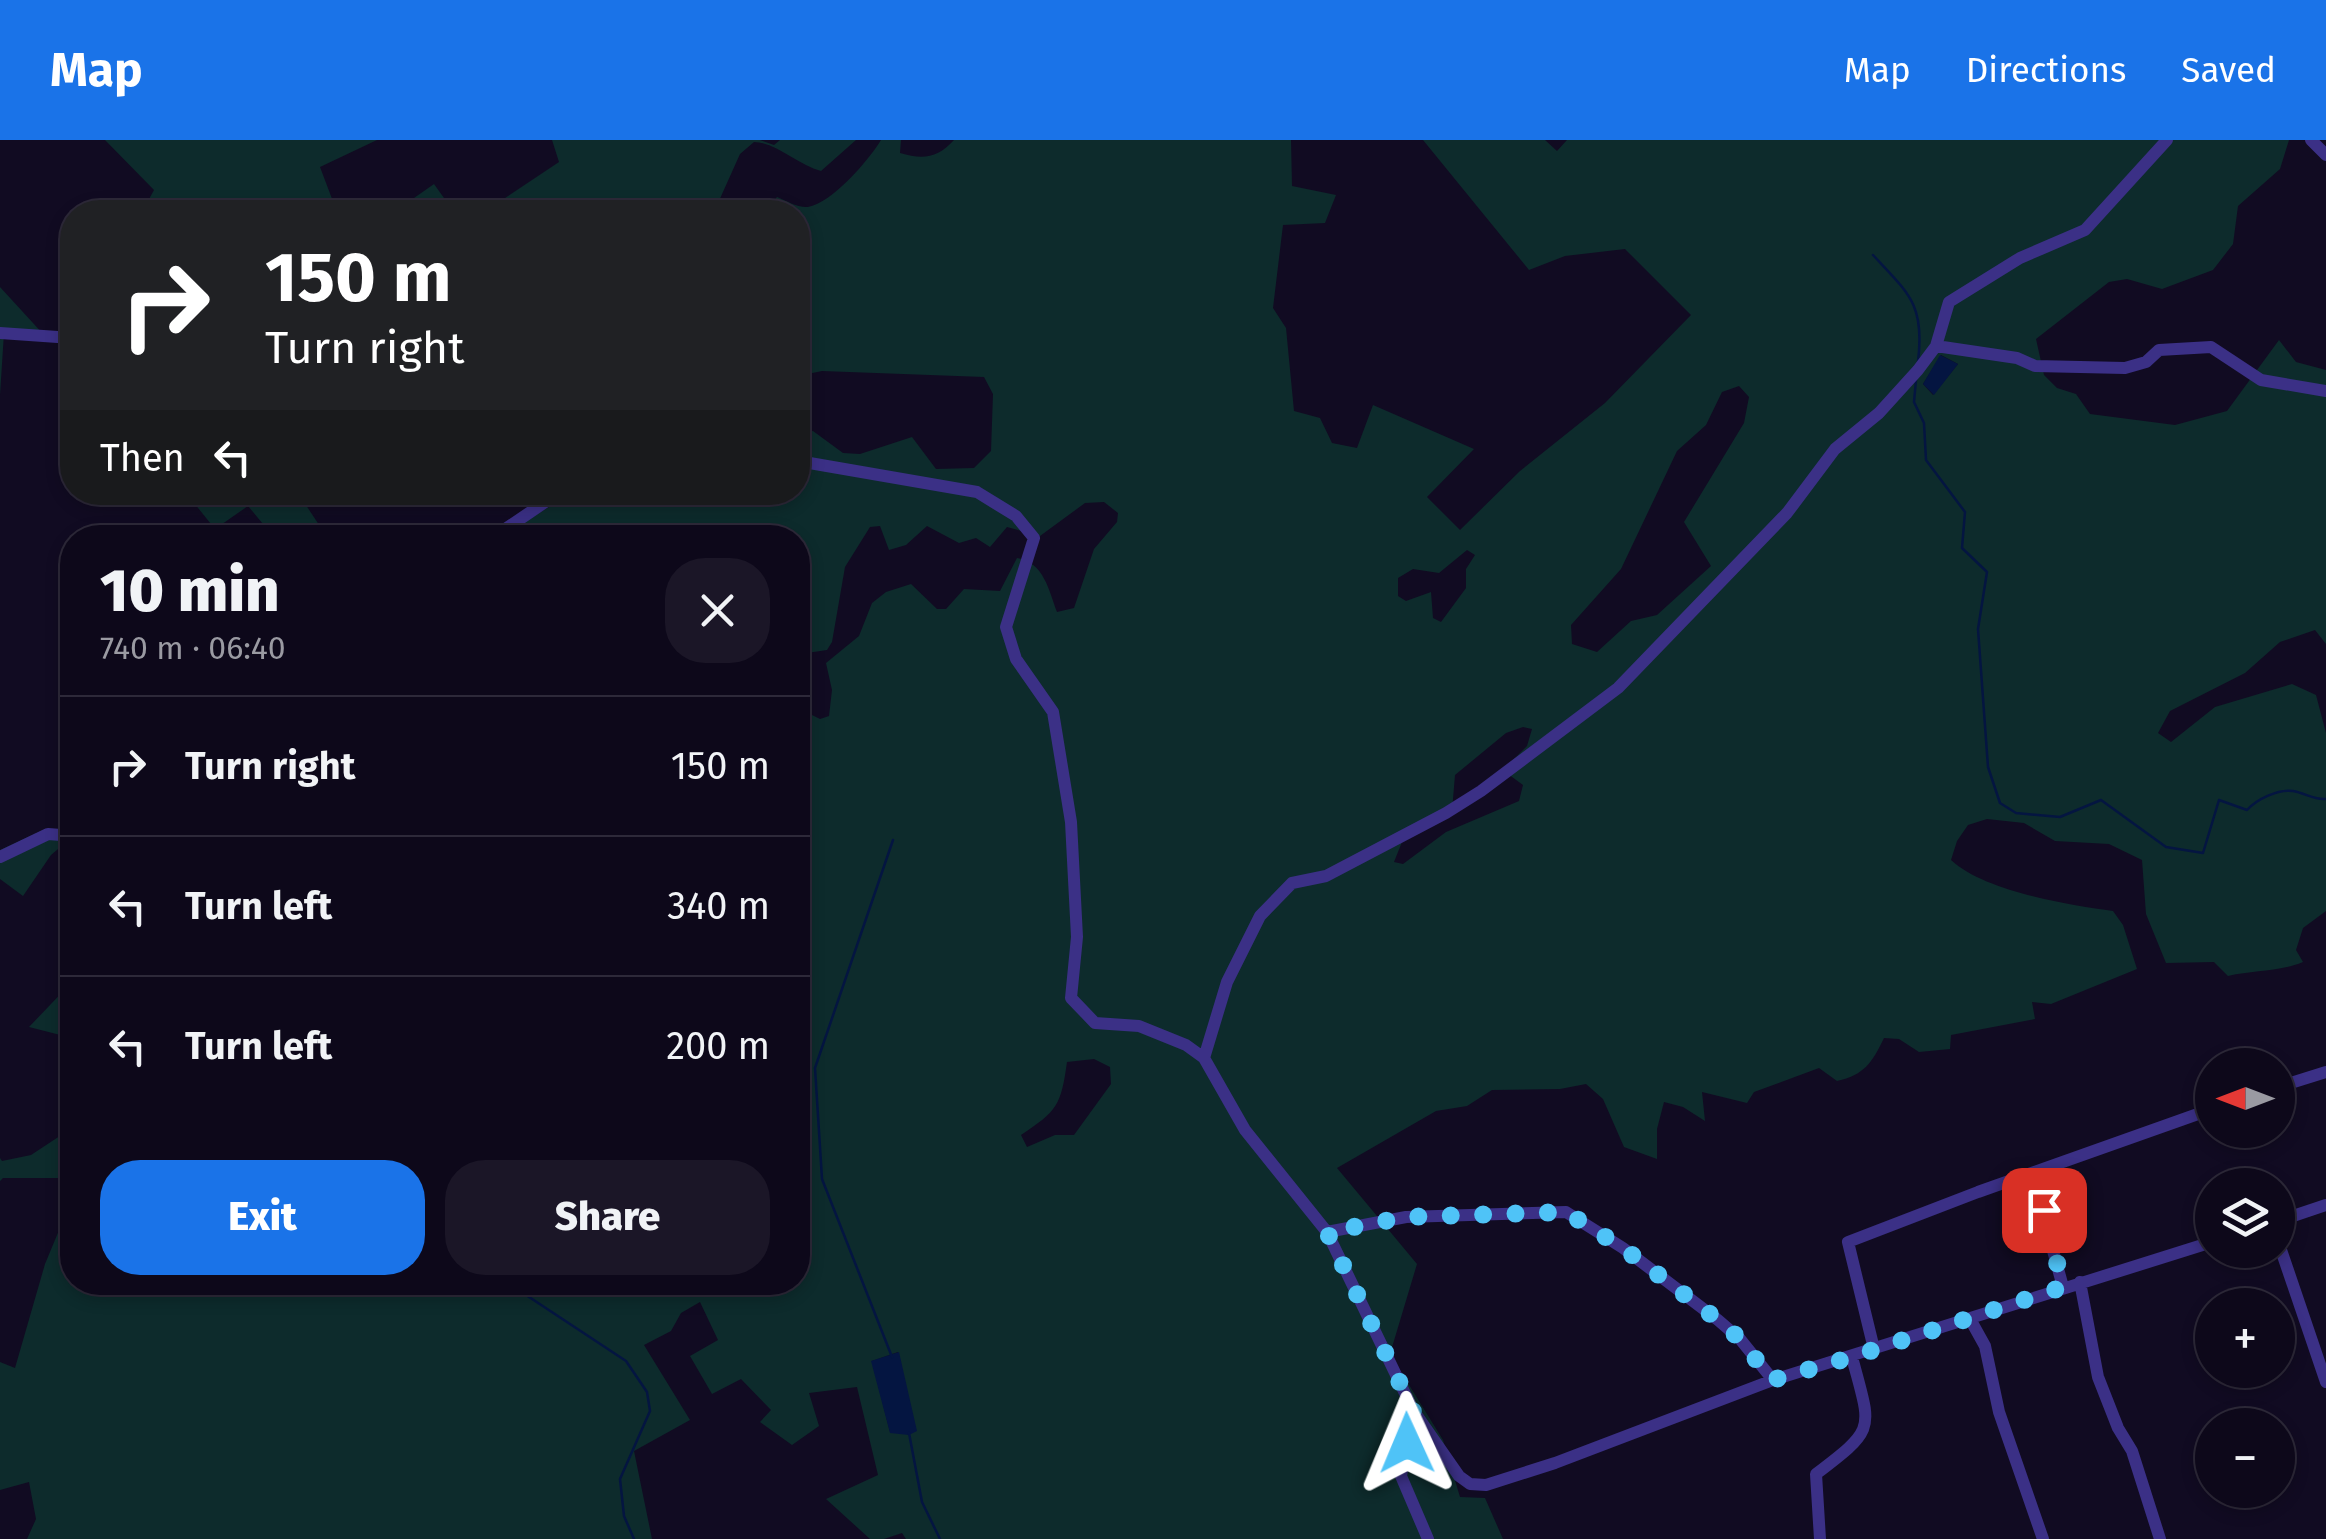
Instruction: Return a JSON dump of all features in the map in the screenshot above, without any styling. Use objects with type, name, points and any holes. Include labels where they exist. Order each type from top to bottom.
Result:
[{"type":"street","points":[[1204,1058],[1227,982],[1260,916],[1292,883],[1326,876],[1446,814],[1618,688],[1787,513],[1835,449],[1879,412],[1915,372],[1936,346],[1950,302],[2020,258],[2085,230],[2167,140]]},
{"type":"street","points":[[2311,140],[2326,154]]},
{"type":"street","points":[[0,333],[60,337]]},
{"type":"street","points":[[1936,346],[2017,358],[2035,366],[2124,368],[2146,362],[2160,350],[2211,347],[2261,380],[2326,391]]},
{"type":"street","points":[[810,463],[977,492],[1016,516],[1034,538],[1006,627],[1016,660],[1053,712],[1071,822],[1077,937],[1071,998],[1094,1022],[1139,1026],[1186,1044],[1204,1058],[1245,1130],[1327,1232],[1413,1410],[1459,1476],[1470,1484],[1486,1485],[1555,1463],[1772,1380],[2195,1247]]},
{"type":"street","points":[[511,525],[541,505]]},
{"type":"street","points":[[0,856],[48,834],[60,835]]},
{"type":"street","points":[[2295,1082],[2326,1072]]},
{"type":"street","points":[[1874,1350],[1848,1242],[2195,1115]]},
{"type":"street","points":[[2032,1174],[2063,1287]]},
{"type":"street","points":[[2295,1215],[2326,1205]]},
{"type":"street","points":[[1327,1232],[1406,1217],[1566,1212],[1623,1248],[1718,1320],[1740,1339],[1772,1380]]},
{"type":"street","points":[[2287,1268],[2326,1380]]},
{"type":"street","points":[[2080,1282],[2098,1377],[2118,1428],[2132,1451],[2160,1539]]},
{"type":"street","points":[[1970,1319],[1985,1346],[1999,1412],[2043,1539]]},
{"type":"street","points":[[1820,1539],[1816,1474],[1858,1442],[1868,1416],[1852,1357]]},
{"type":"street","points":[[1413,1410],[1400,1476],[1428,1539]]},
{"type":"green space","points":[[105,140],[377,140],[320,167],[332,200],[149,200],[154,190]]},
{"type":"green space","points":[[552,140],[760,140],[774,145],[780,140],[856,140],[821,171],[771,146],[754,142],[740,154],[719,200],[502,200],[559,162]]},
{"type":"green space","points":[[881,140],[901,140],[900,153],[923,157],[942,151],[954,140],[1291,140],[1292,186],[1336,195],[1325,223],[1283,225],[1273,308],[1286,328],[1294,411],[1320,418],[1332,443],[1357,448],[1373,405],[1474,449],[1427,497],[1460,530],[1520,471],[1605,403],[1691,315],[1625,249],[1565,256],[1529,270],[1423,140],[1545,140],[1557,151],[1567,140],[2289,140],[2280,169],[2238,206],[2233,244],[2213,270],[2162,289],[2127,279],[2109,282],[2036,339],[2044,375],[2057,388],[2076,394],[2090,414],[2175,425],[2227,411],[2279,340],[2296,362],[2326,370],[2326,644],[2315,630],[2280,642],[2245,673],[2170,711],[2158,733],[2171,742],[2215,707],[2292,684],[2316,695],[2326,733],[2326,911],[2303,928],[2296,950],[2303,962],[2228,976],[2214,962],[2166,963],[2146,914],[2142,860],[2109,844],[2055,841],[2024,823],[1987,819],[1968,825],[1951,860],[2005,888],[2113,911],[2123,925],[2137,969],[2051,1004],[2032,1002],[2035,1019],[1951,1035],[1950,1049],[1919,1052],[1899,1039],[1884,1038],[1866,1067],[1837,1081],[1819,1068],[1754,1092],[1747,1103],[1702,1092],[1705,1121],[1683,1107],[1664,1102],[1657,1129],[1657,1159],[1624,1147],[1603,1099],[1586,1084],[1560,1089],[1492,1090],[1467,1106],[1436,1111],[1337,1168],[1417,1264],[1390,1354],[1443,1440],[1460,1497],[1485,1498],[1503,1539],[906,1539],[902,1533],[870,1539],[826,1499],[878,1475],[857,1387],[809,1393],[819,1426],[792,1445],[760,1422],[771,1410],[741,1379],[712,1394],[690,1356],[718,1340],[700,1302],[681,1313],[671,1331],[644,1345],[690,1420],[634,1451],[652,1539],[27,1539],[36,1519],[29,1482],[0,1490],[0,1362],[15,1368],[45,1264],[60,1228],[60,1295],[810,1295],[810,709],[820,719],[829,716],[832,690],[826,663],[859,636],[872,603],[886,592],[911,584],[937,609],[946,609],[964,589],[1000,591],[1017,558],[1039,571],[1057,612],[1074,608],[1094,549],[1117,522],[1118,513],[1104,502],[1085,503],[1040,536],[1007,527],[990,547],[976,538],[959,543],[927,526],[906,545],[889,550],[880,526],[870,527],[845,567],[832,642],[827,650],[810,653],[810,525],[520,525],[552,505],[810,505],[810,431],[843,453],[860,454],[912,437],[936,469],[974,468],[991,451],[993,394],[984,377],[810,374],[810,206],[828,198],[849,180]],"holes":[[[1941,355],[1958,364],[1933,395],[1923,384]],[[1739,386],[1749,397],[1744,423],[1684,522],[1711,566],[1657,615],[1631,621],[1597,652],[1572,644],[1571,625],[1621,569],[1677,451],[1706,425],[1722,392]],[[1467,550],[1475,555],[1466,569],[1466,588],[1441,622],[1433,618],[1431,592],[1406,601],[1398,596],[1398,578],[1413,569],[1439,573]],[[1523,727],[1532,729],[1527,746],[1508,765],[1508,774],[1523,785],[1519,801],[1446,832],[1403,864],[1394,862],[1404,837],[1452,811],[1455,775],[1506,733]],[[1094,1059],[1110,1067],[1111,1084],[1074,1135],[1055,1135],[1027,1147],[1021,1135],[1055,1106],[1067,1062]],[[898,1352],[890,1432],[872,1361]]]},
{"type":"green space","points":[[434,184],[445,200],[411,200]]},
{"type":"green space","points":[[0,287],[44,335],[4,333],[0,395]]},
{"type":"green space","points":[[196,505],[306,505],[319,525],[264,525],[248,506],[221,525],[212,525]]},
{"type":"green space","points":[[43,830],[60,835],[60,847],[23,896],[0,879],[0,850]]},
{"type":"green space","points":[[60,995],[60,1035],[29,1027]]},
{"type":"green space","points":[[60,1136],[60,1178],[0,1181],[0,1158],[2,1161],[31,1155]]},
{"type":"water","points":[[1940,355],[1958,364],[1934,395],[1923,384]]},
{"type":"water","points":[[899,1352],[917,1431],[909,1435],[890,1433],[871,1361]]},
{"type":"waterway","points":[[1873,255],[1912,301],[1919,326],[1918,362]]},
{"type":"waterway","points":[[1916,380],[1914,402],[1924,423],[1926,460],[1965,512],[1962,548],[1987,572],[1978,629],[1988,767],[2000,803],[2016,813],[2060,817],[2101,800],[2166,847],[2203,853],[2219,800],[2247,810],[2281,792],[2326,799]]},
{"type":"waterway","points":[[892,1357],[822,1179],[815,1068],[893,840]]},
{"type":"waterway","points":[[526,1295],[626,1361],[647,1392],[650,1411],[620,1479],[624,1516],[634,1539]]},
{"type":"waterway","points":[[909,1433],[922,1502],[940,1539]]},
{"type":"route","points":[[1407,1443],[1413,1410],[1327,1232],[1406,1217],[1566,1212],[1623,1248],[1718,1320],[1740,1339],[1772,1380],[2063,1287],[2044,1210]]}]
